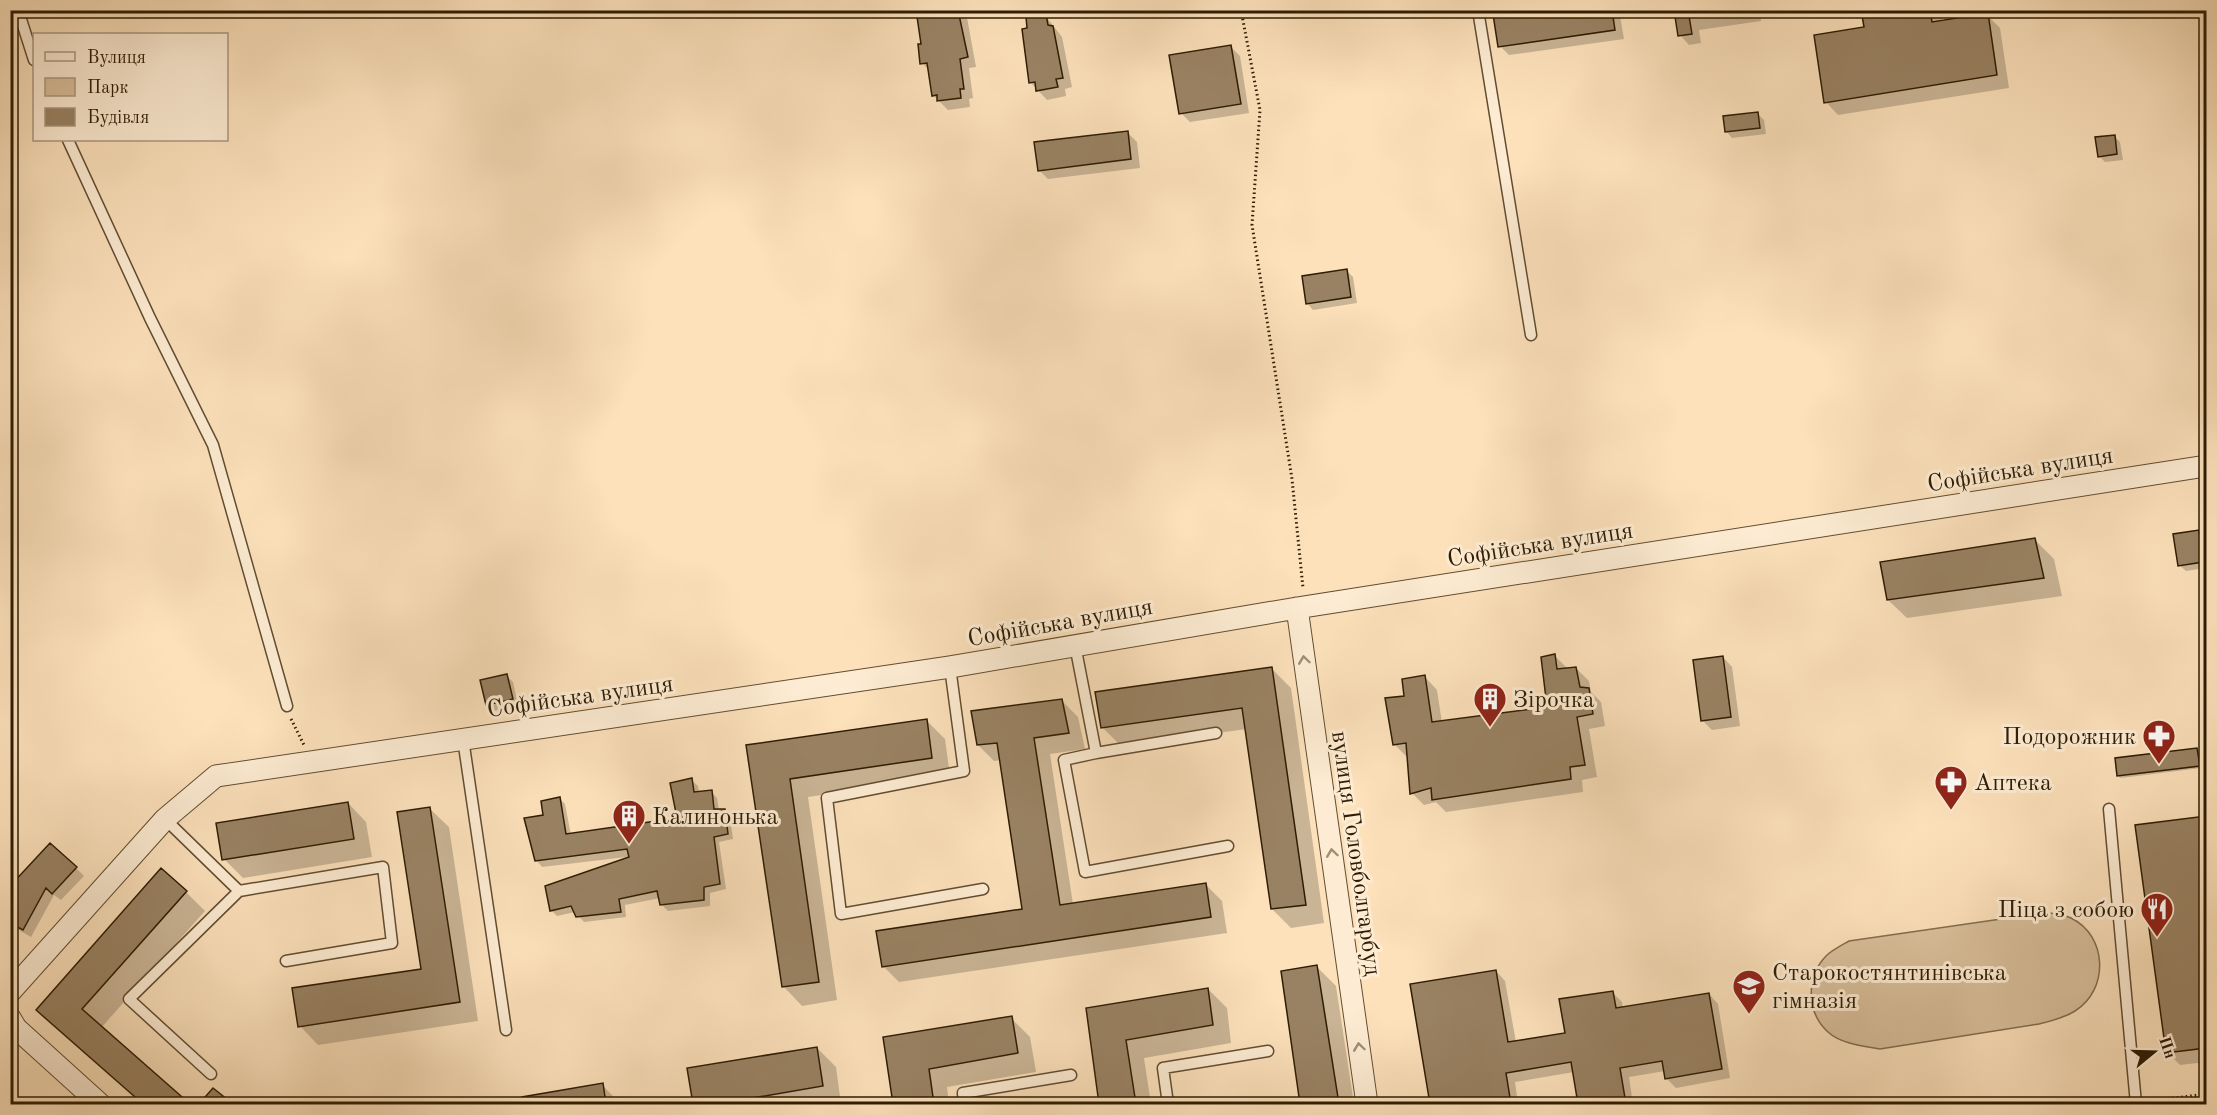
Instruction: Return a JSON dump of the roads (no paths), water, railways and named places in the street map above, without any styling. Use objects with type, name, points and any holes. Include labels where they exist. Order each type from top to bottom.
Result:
[{"type":"street","name":"Софійська вулиця","points":[[10,992],[165,819],[216,776],[950,667],[1300,602],[2206,466]]},
{"type":"street","name":"вулиця Головболгарбуд","points":[[1300,602],[1367,1104]]},
{"type":"street","points":[[13,1023],[100,1104]]},
{"type":"lane","points":[[18,10],[33,57]]},
{"type":"lane","points":[[1478,10],[1531,335]]},
{"type":"lane","points":[[68,141],[150,318],[213,445],[287,706]]},
{"type":"lane","points":[[1075,645],[1096,753]]},
{"type":"lane","points":[[950,667],[964,771],[827,798],[841,914],[983,889]]},
{"type":"lane","points":[[1216,733],[1064,760],[1085,872],[1228,846]]},
{"type":"lane","points":[[463,739],[506,1030]]},
{"type":"lane","points":[[2109,809],[2136,1104]]},
{"type":"lane","points":[[165,819],[239,891]]},
{"type":"lane","points":[[211,1074],[129,999],[239,891],[382,867],[392,943],[286,961]]},
{"type":"lane","points":[[1168,1104],[1162,1068],[1268,1051]]},
{"type":"lane","points":[[964,1104],[963,1093],[1071,1075]]},
{"type":"place","name":"Зірочка","points":[[1490,728]]},
{"type":"place","name":"Подорожник","points":[[2159,765]]},
{"type":"place","name":"Аптека","points":[[1951,811]]},
{"type":"place","name":"Калинонька","points":[[629,845]]},
{"type":"place","name":"Піца з собою","points":[[2157,938]]},
{"type":"place","name":"Старокостянтинівська гімназія","points":[[1749,1015]]}]
